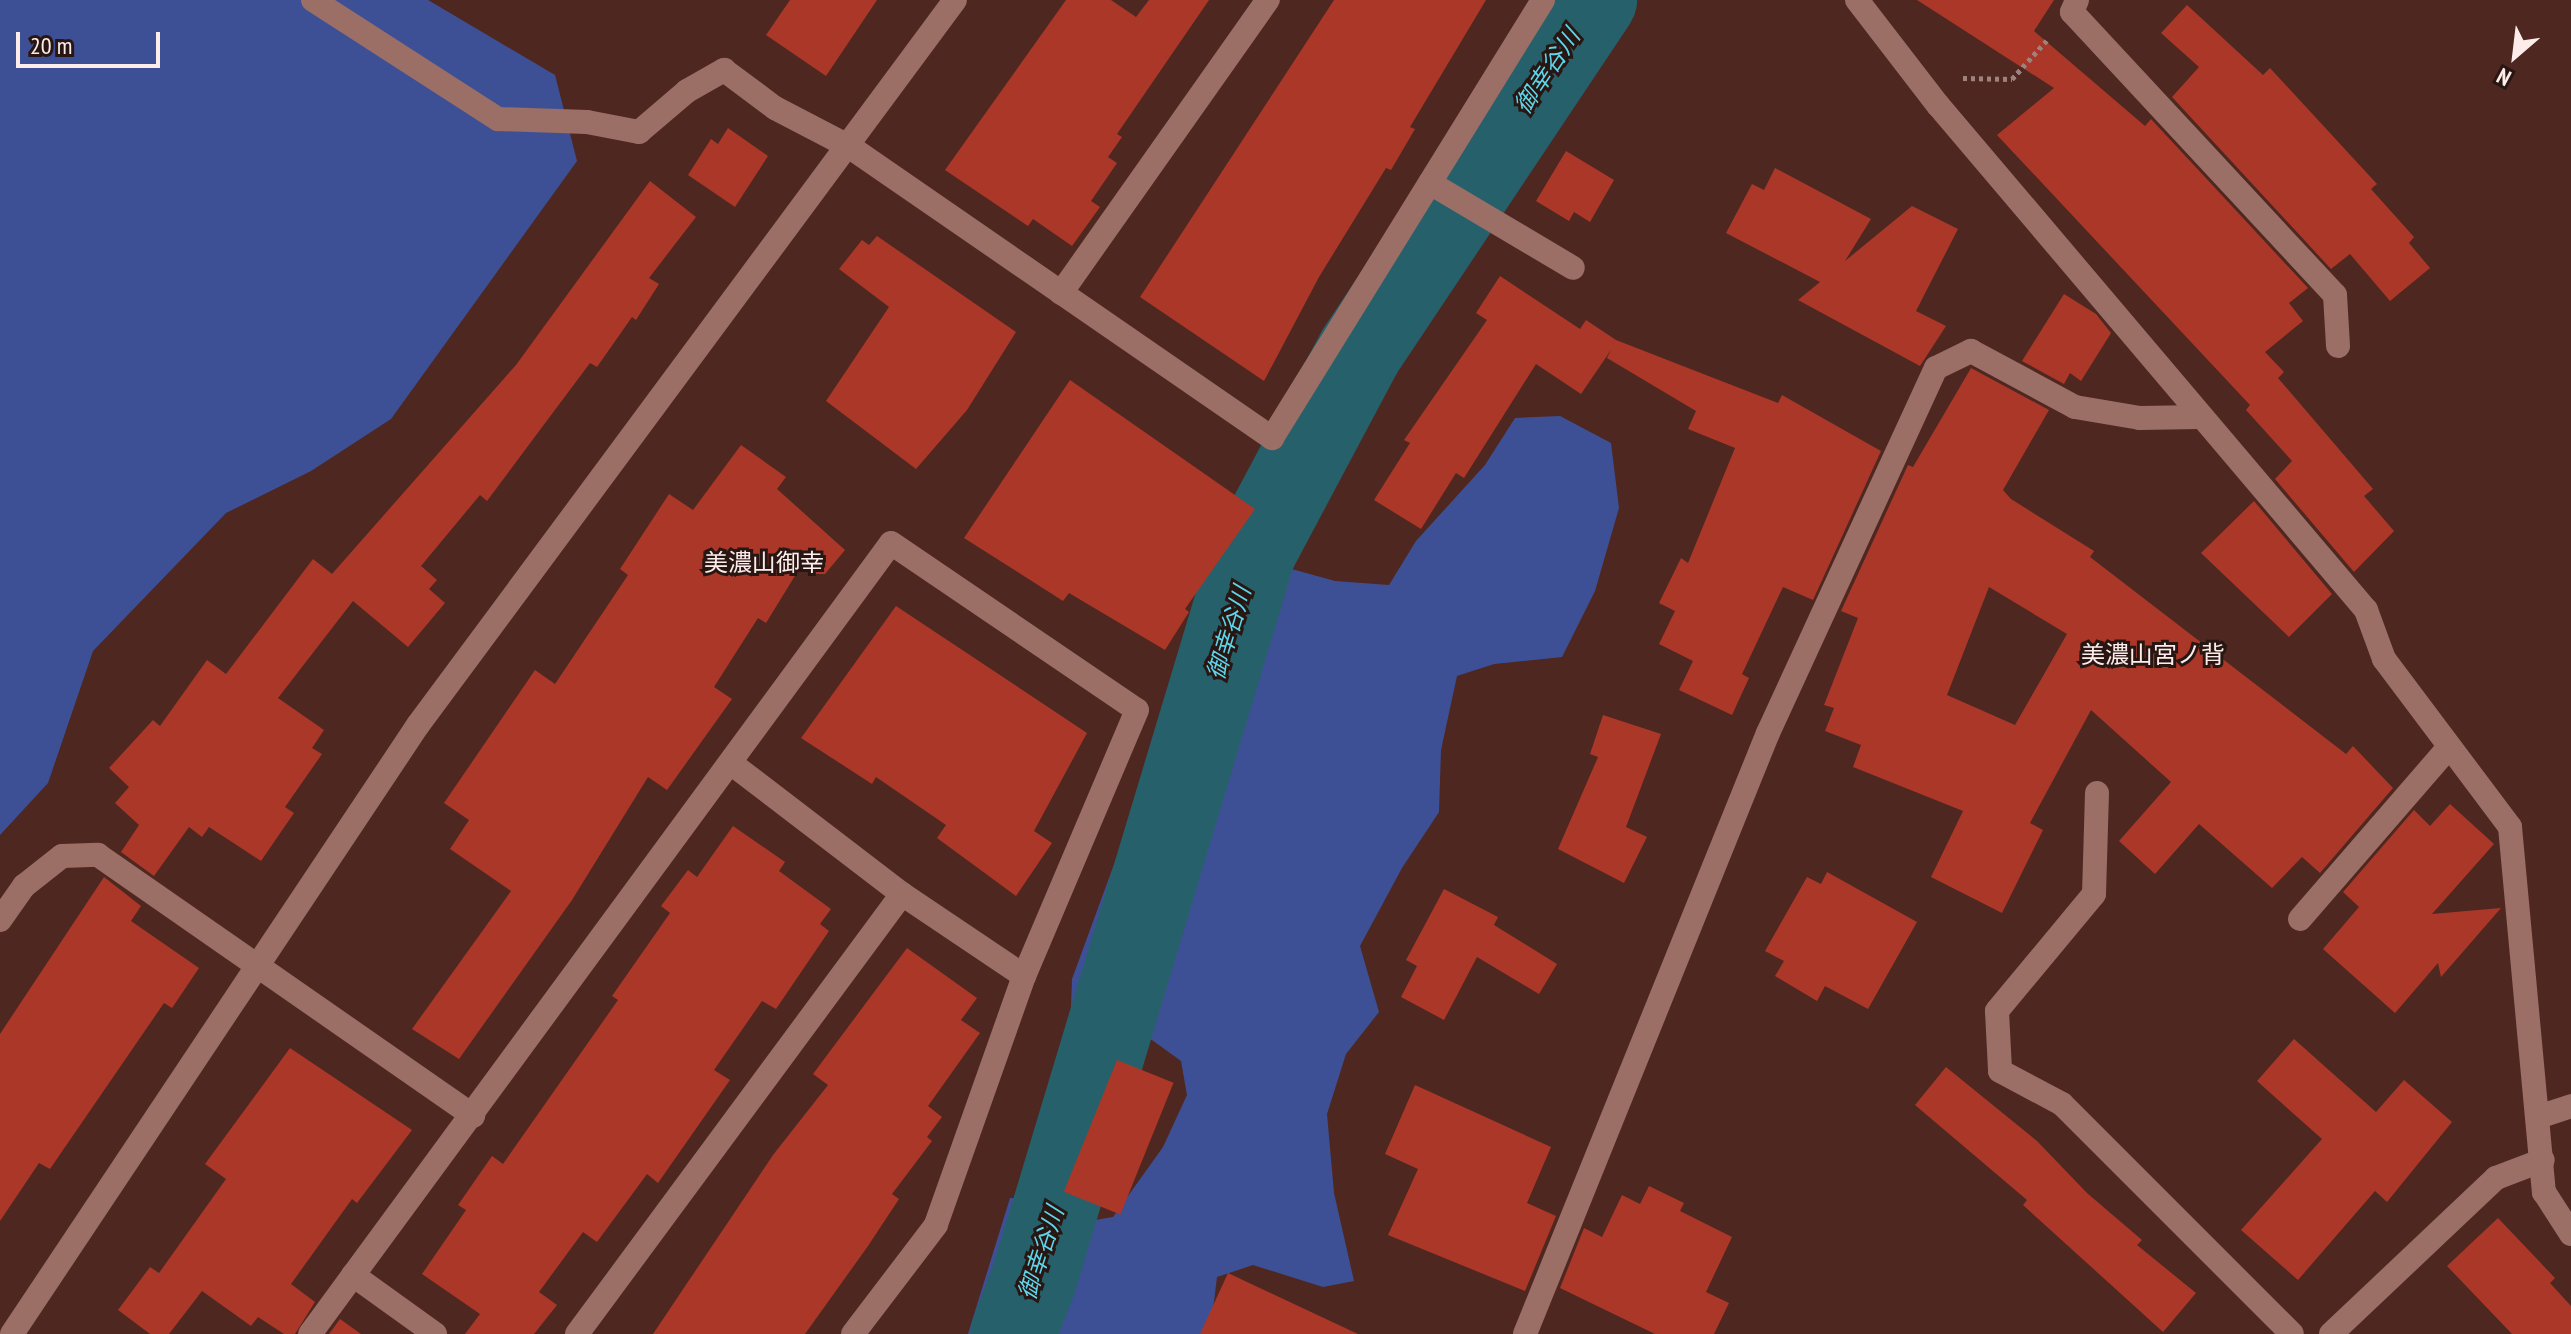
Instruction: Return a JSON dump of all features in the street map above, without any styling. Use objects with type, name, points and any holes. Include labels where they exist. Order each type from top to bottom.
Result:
[{"type":"street","points":[[313,0],[498,119],[587,122],[639,132],[687,91],[724,70],[775,108],[850,147],[1272,438],[1434,187],[1543,0]]},
{"type":"street","points":[[12,1334],[418,725],[850,147],[955,0]]},
{"type":"street","points":[[1061,293],[1268,0]]},
{"type":"street","points":[[1857,0],[2199,417],[2366,610],[2384,659],[2510,827],[2541,1116],[2544,1192],[2571,1234]]},
{"type":"street","points":[[2075,6],[2335,295],[2338,346]]},
{"type":"street","points":[[1434,187],[1573,268]]},
{"type":"street","points":[[1525,1334],[1768,733],[1936,368],[1971,351],[2075,407],[2140,418],[2199,417]]},
{"type":"street","points":[[310,1334],[732,764],[891,543],[1137,710],[1024,976],[936,1225],[853,1334]]},
{"type":"street","points":[[2300,919],[2448,748]]},
{"type":"street","points":[[732,764],[902,894],[1024,976]]},
{"type":"street","points":[[2097,793],[2094,894],[1997,1011],[2000,1071],[2062,1104],[2292,1334]]},
{"type":"street","points":[[0,920],[24,886],[62,856],[98,855],[259,963],[473,1116]]},
{"type":"street","points":[[577,1334],[902,894]]},
{"type":"street","points":[[2541,1116],[2571,1106]]},
{"type":"street","points":[[2331,1334],[2496,1178],[2543,1160]]},
{"type":"street","points":[[353,1275],[435,1334]]},
{"type":"path","points":[[1918,78],[2012,79],[2075,6]]},
{"type":"shaded area","points":[[0,0],[428,0],[555,75],[577,161],[391,419],[311,471],[226,513],[93,651],[48,783],[0,835]]},
{"type":"shaded area","points":[[1560,416],[1611,443],[1619,508],[1595,591],[1562,657],[1494,664],[1457,676],[1441,750],[1439,812],[1402,868],[1360,946],[1379,1012],[1346,1054],[1327,1114],[1334,1193],[1354,1281],[1323,1287],[1253,1265],[1217,1277],[1210,1334],[968,1334],[1010,1198],[1034,1199],[1077,1223],[1113,1217],[1163,1147],[1187,1095],[1181,1061],[1152,1040],[1071,1006],[1072,979],[1138,799],[1182,723],[1288,568],[1335,581],[1389,585],[1416,541],[1485,465],[1515,418]]},
{"type":"building","points":[[790,0],[877,0],[826,76],[766,35]]},
{"type":"building","points":[[1066,0],[1111,0],[1136,17],[1149,0],[1209,0],[1117,134],[1122,137],[1108,157],[1117,163],[1091,201],[1100,207],[1072,246],[1033,219],[1028,226],[945,170]]},
{"type":"building","points":[[1334,0],[1486,0],[1410,127],[1415,129],[1391,170],[1386,168],[1319,277],[1264,381],[1140,297]]},
{"type":"building","points":[[1917,0],[2054,0],[2034,31],[2145,126],[2151,119],[2308,288],[2289,303],[2303,321],[2265,352],[2284,372],[2278,378],[2373,489],[2364,496],[2394,531],[2354,572],[2275,479],[2292,461],[2246,410],[2250,405],[1997,135],[2054,88]]},
{"type":"building","points":[[2187,5],[2263,75],[2270,68],[2377,184],[2371,189],[2414,237],[2409,243],[2430,268],[2390,301],[2350,254],[2331,269],[2172,97],[2199,67],[2161,33]]},
{"type":"building","points":[[728,128],[768,156],[735,207],[688,175],[711,139],[718,144]]},
{"type":"building","points":[[1566,151],[1614,180],[1590,222],[1574,212],[1569,221],[1536,201]]},
{"type":"building","points":[[1775,168],[1871,219],[1845,261],[1912,206],[1958,229],[1916,311],[1946,326],[1920,366],[1798,300],[1820,282],[1726,233],[1752,184],[1764,190]]},
{"type":"building","points":[[650,181],[696,217],[649,278],[659,284],[636,320],[632,317],[597,367],[590,363],[487,501],[480,495],[421,566],[437,580],[429,589],[445,603],[408,647],[353,601],[278,698],[324,730],[312,748],[322,754],[285,807],[294,813],[261,861],[209,827],[202,837],[189,827],[154,876],[121,852],[139,825],[115,803],[129,787],[109,768],[153,720],[160,726],[207,660],[226,674],[313,559],[332,574],[516,365]]},
{"type":"building","points":[[877,236],[1016,332],[967,410],[916,469],[826,401],[889,307],[839,269],[862,240],[869,245]]},
{"type":"building","points":[[1500,276],[1580,329],[1586,320],[1616,340],[1778,403],[1782,395],[1881,451],[1813,600],[1783,587],[1742,674],[1749,678],[1732,715],[1679,690],[1693,661],[1659,644],[1675,611],[1659,603],[1681,558],[1688,563],[1735,448],[1688,429],[1696,411],[1607,358],[1611,350],[1581,394],[1536,364],[1464,478],[1456,473],[1421,529],[1374,500],[1410,443],[1404,440],[1487,320],[1476,313]]},
{"type":"building","points":[[2064,294],[2096,314],[2111,333],[2081,381],[2070,373],[2064,384],[2022,361]]},
{"type":"building","points":[[1971,368],[2049,410],[2003,490],[2011,499],[2094,551],[2090,557],[2346,754],[2353,746],[2393,788],[2320,873],[2302,857],[2272,888],[2199,824],[2155,874],[2119,841],[2171,782],[2091,710],[2030,823],[2043,830],[2002,913],[1931,877],[1963,811],[1853,767],[1861,745],[1825,731],[1834,708],[1824,705],[1858,618],[1841,611],[1908,465],[1913,467]],"holes":[[[1989,587],[2067,634],[2015,725],[1947,695]]]},
{"type":"building","points":[[1070,380],[1255,509],[1185,609],[1189,612],[1165,650],[1069,593],[1063,601],[964,538]]},
{"type":"building","points":[[741,445],[786,477],[777,489],[845,550],[825,574],[810,574],[801,566],[766,623],[758,618],[714,687],[732,699],[667,790],[648,777],[572,900],[459,1059],[412,1029],[511,891],[450,849],[469,820],[444,803],[535,670],[555,684],[628,575],[620,569],[669,494],[693,510]]},
{"type":"building","points":[[2254,501],[2332,594],[2289,637],[2201,553]]},
{"type":"building","points":[[896,606],[1087,733],[1034,831],[1052,843],[1016,896],[937,838],[946,825],[876,777],[872,784],[801,738]]},
{"type":"building","points":[[1603,715],[1661,734],[1626,827],[1647,837],[1624,883],[1558,849],[1598,757],[1590,754]]},
{"type":"building","points":[[2450,804],[2494,844],[2432,914],[2501,908],[2441,977],[2438,963],[2395,1013],[2323,949],[2359,907],[2343,892],[2414,810],[2430,826]]},
{"type":"building","points":[[733,826],[785,862],[779,871],[831,909],[820,924],[829,931],[776,1009],[762,1001],[714,1070],[730,1080],[658,1183],[647,1174],[597,1242],[583,1232],[539,1292],[557,1305],[534,1334],[465,1334],[480,1314],[422,1274],[466,1210],[458,1205],[492,1156],[503,1164],[618,1000],[612,996],[670,913],[661,906],[688,870],[697,877]]},
{"type":"building","points":[[1827,872],[1917,922],[1868,1009],[1825,986],[1817,1001],[1775,976],[1784,961],[1765,951],[1807,877],[1821,884]]},
{"type":"building","points":[[104,877],[141,906],[131,921],[199,968],[172,1008],[164,1003],[50,1169],[39,1163],[0,1221],[0,1034]]},
{"type":"building","points":[[1444,889],[1498,917],[1494,925],[1557,964],[1539,994],[1477,957],[1444,1020],[1401,997],[1417,966],[1406,960]]},
{"type":"building","points":[[907,948],[977,998],[961,1020],[980,1033],[928,1106],[942,1117],[927,1137],[932,1141],[892,1194],[899,1199],[805,1334],[653,1334],[773,1155],[828,1085],[813,1074]]},
{"type":"building","points":[[2294,1039],[2376,1112],[2404,1080],[2452,1122],[2387,1202],[2375,1191],[2298,1280],[2241,1230],[2322,1139],[2257,1081]]},
{"type":"building","points":[[290,1048],[412,1130],[357,1203],[352,1199],[291,1284],[315,1302],[295,1334],[284,1334],[258,1317],[251,1326],[202,1291],[169,1334],[150,1334],[118,1310],[150,1267],[159,1273],[226,1179],[205,1164]]},
{"type":"building","points":[[1117,1060],[1174,1083],[1120,1215],[1064,1192]]},
{"type":"building","points":[[1946,1067],[2037,1141],[2087,1193],[2142,1240],[2137,1245],[2196,1293],[2163,1332],[2023,1205],[2027,1200],[1915,1105]]},
{"type":"building","points":[[1415,1085],[1551,1147],[1527,1203],[1556,1216],[1525,1291],[1388,1235],[1418,1169],[1385,1154]]},
{"type":"building","points":[[1649,1186],[1684,1203],[1680,1211],[1732,1237],[1706,1292],[1729,1303],[1714,1334],[1655,1334],[1560,1288],[1584,1228],[1602,1237],[1622,1195],[1640,1204]]},
{"type":"building","points":[[2498,1218],[2555,1278],[2550,1283],[2571,1306],[2571,1334],[2512,1334],[2447,1266]]},
{"type":"building","points":[[1228,1273],[1358,1334],[1200,1334]]},
{"type":"building","points":[[340,1319],[361,1334],[329,1334]]},
{"type":"waterway","name":"御幸谷川","points":[[1013,1334],[1034,1279],[1253,552],[1360,351],[1594,0]]},
{"type":"district","name":"美濃山御幸","points":[[764,563]]},
{"type":"district","name":"美濃山宮ノ背","points":[[2153,655]]}]
